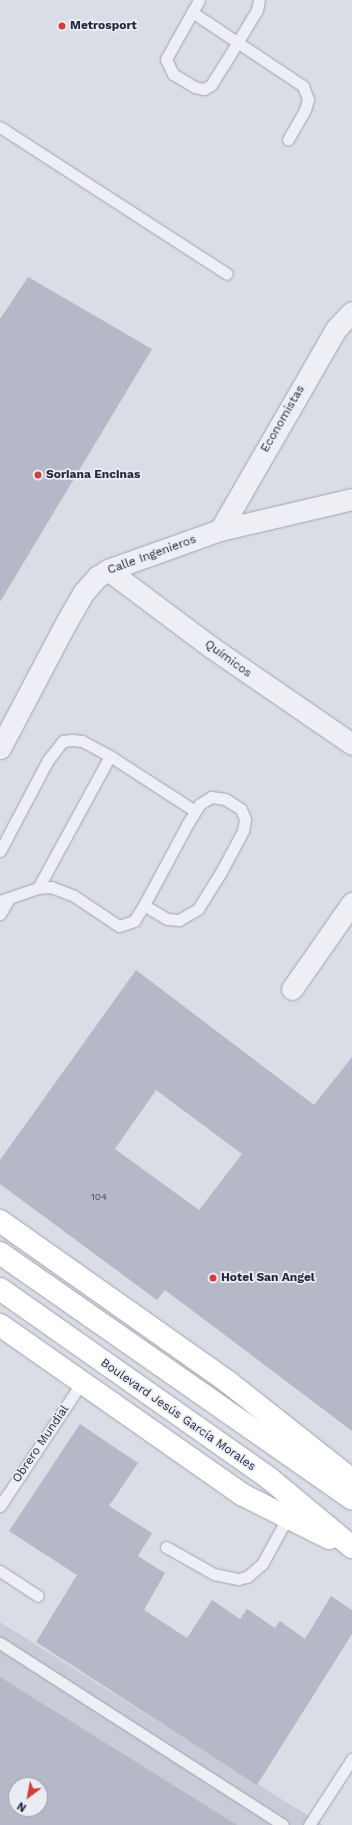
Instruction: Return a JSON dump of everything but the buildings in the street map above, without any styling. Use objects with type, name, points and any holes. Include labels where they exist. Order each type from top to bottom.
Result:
[{"type":"main road","points":[[0,1221],[228,1382],[352,1480]]},
{"type":"main road","points":[[0,1253],[352,1499]]},
{"type":"main road","name":"Boulevard Jesús García Morales","points":[[0,1289],[293,1509]]},
{"type":"main road","points":[[0,1325],[243,1495],[293,1509],[352,1548]]},
{"type":"street","name":"Economistas","points":[[220,530],[336,329],[352,312]]},
{"type":"street","name":"Calle Ingenieros","points":[[0,748],[84,592],[97,577],[108,570],[220,530],[352,499]]},
{"type":"street","name":"Químicos","points":[[108,570],[211,648],[352,744]]},
{"type":"street","points":[[292,989],[352,903]]},
{"type":"lane","points":[[199,0],[166,59],[173,74],[195,87],[204,89],[211,85],[258,10],[259,0]]},
{"type":"lane","points":[[192,12],[303,86],[308,98],[305,110],[288,139]]},
{"type":"lane","points":[[0,127],[227,274]]},
{"type":"lane","points":[[0,851],[48,760],[63,741],[82,741],[110,756],[195,812]]},
{"type":"lane","points":[[38,888],[110,756]]},
{"type":"lane","points":[[0,914],[4,901],[38,888],[51,887],[74,896],[119,926],[134,921],[144,905],[157,876],[195,812],[206,800],[218,797],[241,809],[244,815],[243,831],[205,900],[189,916],[179,920],[167,919],[144,905]]},
{"type":"lane","name":"Obrero Mundial","points":[[0,1506],[82,1382]]},
{"type":"lane","points":[[166,1547],[214,1574],[232,1578],[247,1577],[262,1564],[293,1509]]},
{"type":"lane","points":[[0,1571],[38,1596]]},
{"type":"lane","points":[[0,1643],[283,1825]]},
{"type":"lane","points":[[309,1825],[352,1759]]},
{"type":"shaded area","points":[[0,1622],[323,1825],[0,1825]]},
{"type":"place","name":"Metrosport","points":[[62,26]]},
{"type":"place","name":"Soriana Encinas","points":[[38,475]]},
{"type":"place","name":"Hotel San Angel","points":[[213,1278]]}]
